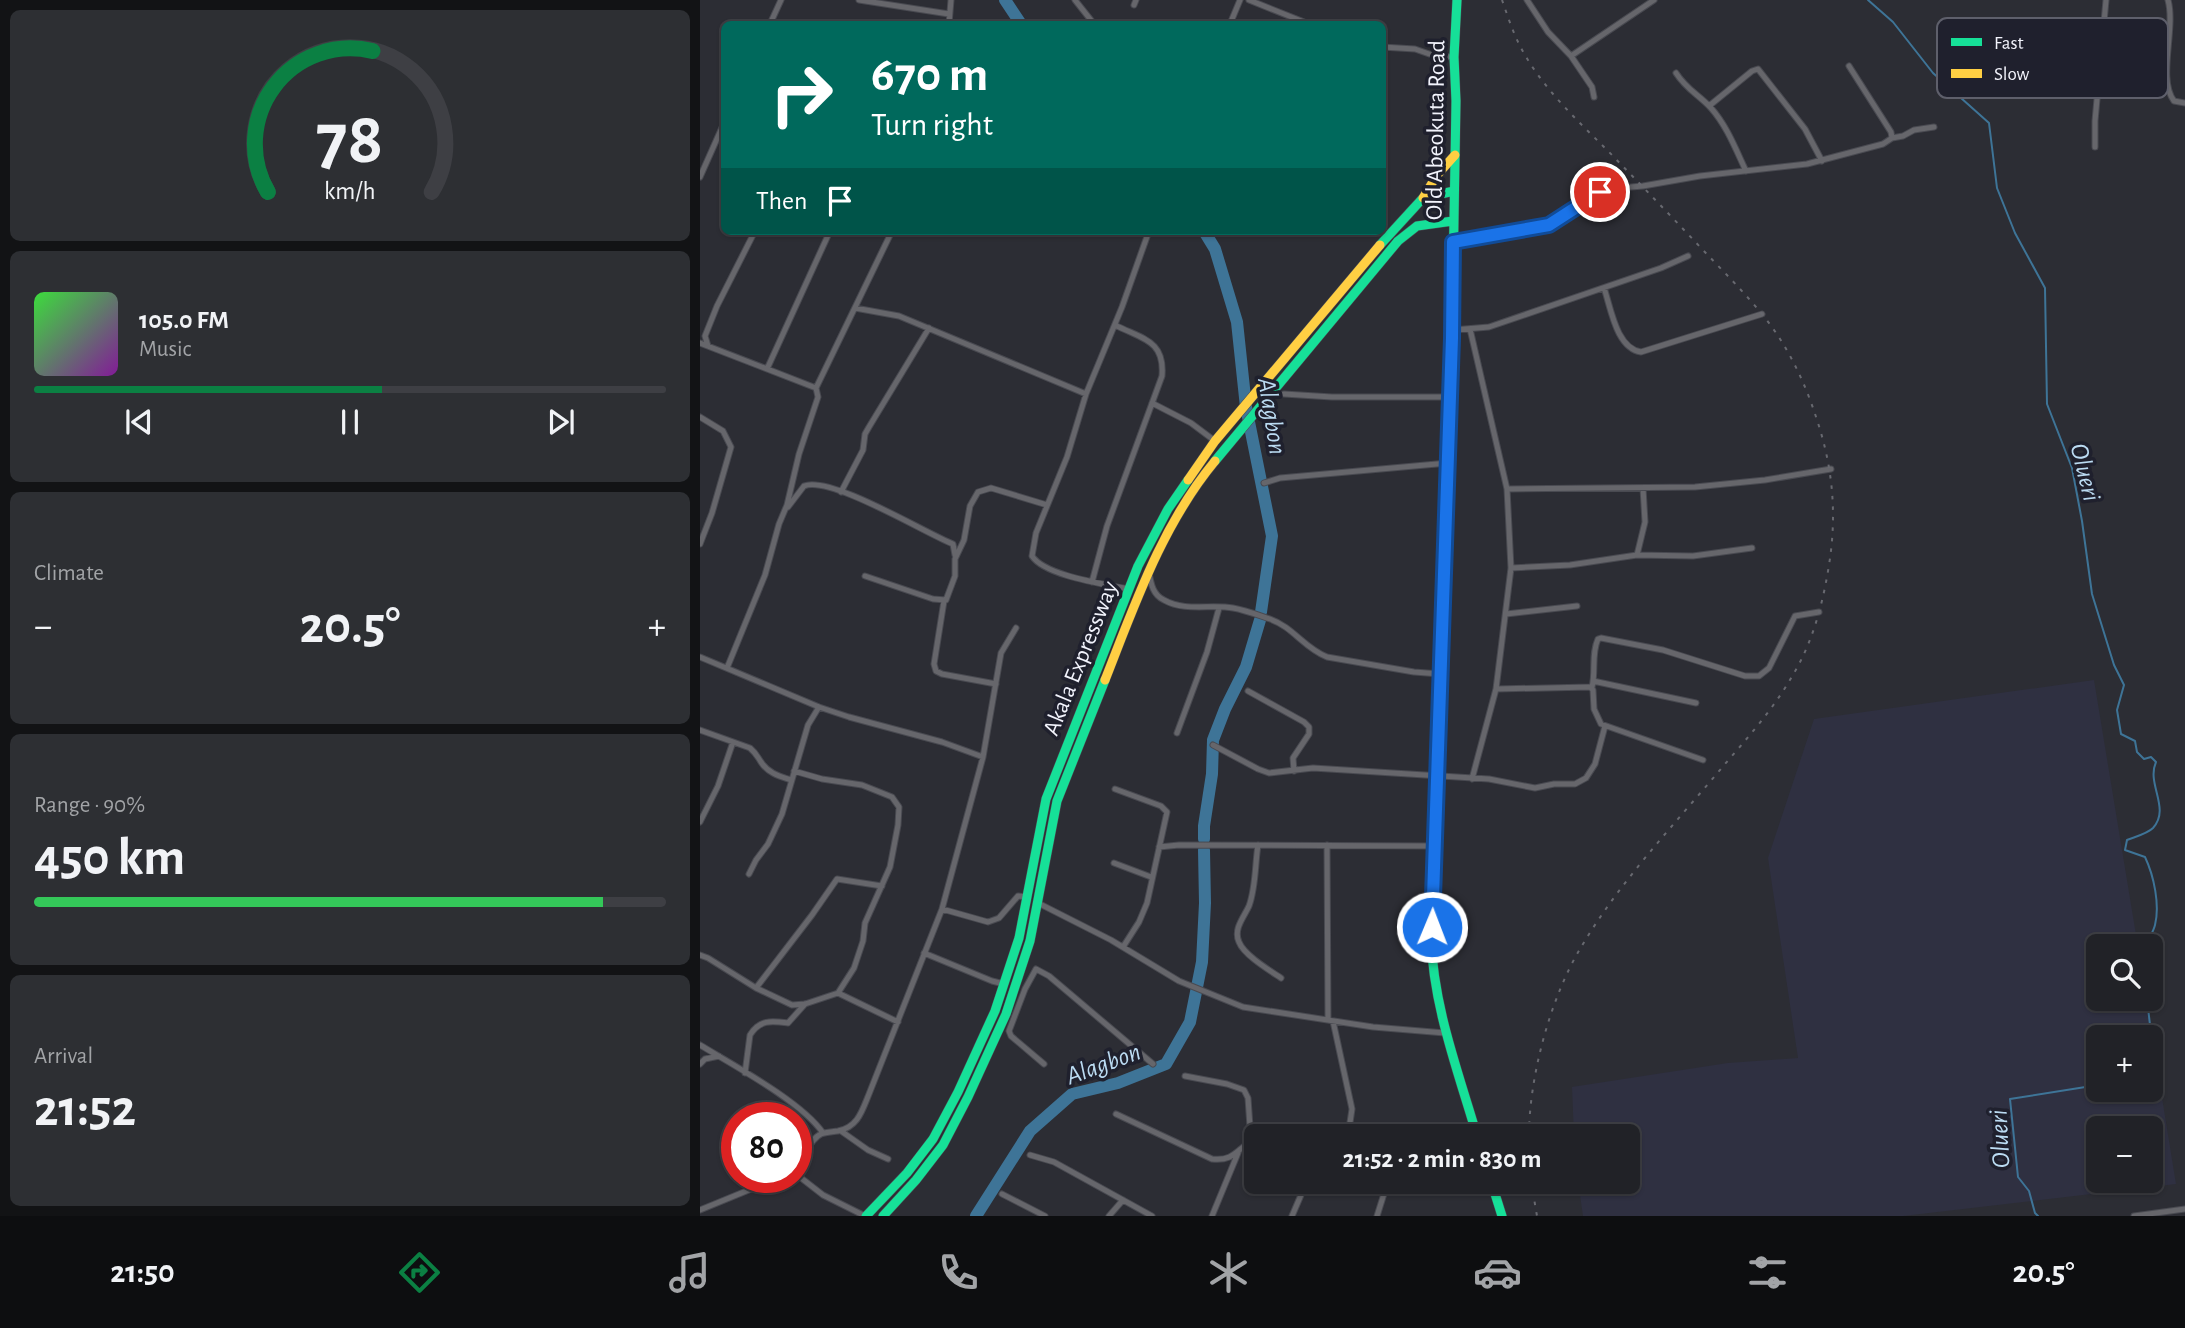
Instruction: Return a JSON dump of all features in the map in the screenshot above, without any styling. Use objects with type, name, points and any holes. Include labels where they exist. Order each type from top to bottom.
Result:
[{"type":"main road","name":"Old Abeokuta Road","points":[[1457,0],[1454,57],[1456,77],[1452,330],[1432,960],[1445,1033],[1473,1124]]},
{"type":"main road","name":"Akala Expressway","points":[[865,1216],[907,1173],[933,1139],[995,1011],[1019,938],[1046,799],[1128,589],[1168,509],[1215,441],[1382,242],[1423,198],[1437,175],[1455,155]]},
{"type":"main road","points":[[1423,198],[1454,191]]},
{"type":"main road","name":"Akala Expressway","points":[[883,1216],[943,1145],[1006,1014],[1030,941],[1057,802],[1148,570],[1178,515],[1209,468],[1403,236],[1415,226],[1424,223],[1452,221]]},
{"type":"main road","points":[[1138,566],[1148,570]]},
{"type":"main road","points":[[958,1092],[968,1097]]},
{"type":"main road","points":[[1495,1194],[1502,1216]]},
{"type":"street","points":[[771,21],[781,0]]},
{"type":"street","points":[[859,0],[950,14]]},
{"type":"street","points":[[949,21],[951,0]]},
{"type":"street","points":[[1075,0],[1092,21]]},
{"type":"street","points":[[1231,21],[1240,0]]},
{"type":"street","points":[[1248,0],[1296,21]]},
{"type":"street","points":[[1527,0],[1548,32],[1571,56],[1592,87],[1594,97]]},
{"type":"street","points":[[1571,56],[1654,0]]},
{"type":"street","points":[[2104,18],[2106,0]]},
{"type":"street","points":[[2168,0],[2172,19],[2168,73]]},
{"type":"street","points":[[1386,47],[1454,57]]},
{"type":"street","points":[[1849,66],[1891,132],[1892,138]]},
{"type":"street","points":[[1709,106],[1758,69],[1805,129],[1822,161]]},
{"type":"street","points":[[1676,73],[1684,86],[1709,106],[1723,124],[1746,171]]},
{"type":"street","points":[[2168,89],[2172,99],[2185,103]]},
{"type":"street","points":[[2095,147],[2096,98]]},
{"type":"street","points":[[1453,242],[1549,225],[1607,189],[1822,161],[1883,145],[1892,138],[1934,127]]},
{"type":"street","points":[[700,177],[721,131]]},
{"type":"street","points":[[753,235],[702,339],[708,346],[816,388]]},
{"type":"street","points":[[767,369],[828,235]]},
{"type":"street","points":[[786,510],[799,454],[818,397],[816,388],[890,235]]},
{"type":"street","points":[[1128,589],[1092,582],[1037,563],[1033,559],[1033,547],[1036,533],[1068,457],[1086,394],[1148,235]]},
{"type":"street","points":[[1452,330],[1489,327],[1661,268],[1688,256]]},
{"type":"street","points":[[1604,288],[1625,343],[1641,352],[1762,313]]},
{"type":"street","points":[[855,308],[900,316],[1086,394]]},
{"type":"street","points":[[1092,582],[1107,526],[1162,376],[1162,355],[1158,350],[1149,342],[1115,324]]},
{"type":"street","points":[[841,492],[863,450],[865,434],[929,328]]},
{"type":"street","points":[[1470,329],[1507,489],[1511,568],[1496,689],[1472,779]]},
{"type":"street","points":[[1284,394],[1332,397],[1450,397]]},
{"type":"street","points":[[1152,403],[1191,423],[1215,441]]},
{"type":"street","points":[[700,417],[723,431],[731,447],[700,544]]},
{"type":"street","points":[[1264,483],[1280,478],[1448,463]]},
{"type":"street","points":[[1507,489],[1695,487],[1765,480],[1831,469]]},
{"type":"street","points":[[727,668],[765,575],[779,524],[786,510],[807,484],[816,484],[879,506],[953,544],[955,576],[944,601],[934,664],[936,671],[996,684]]},
{"type":"street","points":[[955,559],[964,540],[970,506],[978,492],[991,488],[1047,505]]},
{"type":"street","points":[[1637,555],[1645,522],[1643,488]]},
{"type":"street","points":[[1511,568],[1570,565],[1637,555],[1693,556],[1752,548]]},
{"type":"street","points":[[1148,570],[1156,594],[1164,600],[1184,606],[1234,608],[1277,622],[1286,626],[1314,652],[1327,657],[1440,674]]},
{"type":"street","points":[[864,576],[944,601]]},
{"type":"street","points":[[1506,614],[1577,606]]},
{"type":"street","points":[[1177,733],[1207,652],[1219,608]]},
{"type":"street","points":[[1703,760],[1605,726],[1596,716],[1592,684],[1594,647],[1598,639],[1663,650],[1745,676],[1759,676],[1769,668],[1794,616],[1819,612]]},
{"type":"street","points":[[812,1143],[823,1133],[851,1127],[860,1116],[898,1022],[942,909],[983,757],[1001,653],[1016,628]]},
{"type":"street","points":[[700,657],[849,717],[942,742],[983,757]]},
{"type":"street","points":[[1496,689],[1592,684],[1696,703]]},
{"type":"street","points":[[1248,691],[1309,727],[1309,734],[1293,758],[1294,771]]},
{"type":"street","points":[[750,874],[782,814],[808,725],[819,706]]},
{"type":"street","points":[[1213,745],[1264,772],[1312,768],[1489,779],[1527,788],[1575,784],[1586,778],[1592,771],[1605,726]]},
{"type":"street","points":[[700,730],[756,752],[766,769],[791,780]]},
{"type":"street","points":[[700,822],[718,786],[733,742]]},
{"type":"street","points":[[700,955],[756,988],[792,1005],[806,1004],[838,993],[854,968],[863,941],[865,923],[890,867],[900,813],[896,801],[885,794],[862,785],[822,779],[794,771]]},
{"type":"street","points":[[1115,789],[1165,808],[1167,812],[1145,910],[1123,947]]},
{"type":"street","points":[[1159,848],[1179,845],[1434,846]]},
{"type":"street","points":[[1258,845],[1250,904],[1238,927],[1238,940],[1255,959],[1281,978]]},
{"type":"street","points":[[1327,845],[1331,1020],[1352,1109],[1350,1124]]},
{"type":"street","points":[[1114,863],[1152,877]]},
{"type":"street","points":[[756,988],[813,915],[837,879],[882,886]]},
{"type":"street","points":[[942,909],[988,922],[999,918],[1018,896],[1027,897]]},
{"type":"street","points":[[1037,902],[1123,947],[1179,981],[1243,1007],[1445,1033]]},
{"type":"street","points":[[925,953],[1004,984]]},
{"type":"street","points":[[1023,961],[1071,994],[1153,1064]]},
{"type":"street","points":[[1036,969],[1009,1031],[1011,1036],[1044,1064]]},
{"type":"street","points":[[838,993],[898,1022]]},
{"type":"street","points":[[745,1073],[753,1030],[767,1021],[788,1023],[806,1004]]},
{"type":"street","points":[[700,1045],[777,1093],[814,1122],[823,1133]]},
{"type":"street","points":[[700,1064],[705,1059],[719,1056]]},
{"type":"street","points":[[1185,1076],[1244,1090],[1248,1098],[1252,1124]]},
{"type":"street","points":[[1116,1114],[1212,1159],[1225,1160],[1244,1148]]},
{"type":"street","points":[[841,1131],[868,1150],[888,1159]]},
{"type":"street","points":[[1213,1216],[1238,1153]]},
{"type":"street","points":[[1030,1155],[1054,1162],[1152,1216]]},
{"type":"street","points":[[812,1187],[822,1195],[865,1216]]},
{"type":"street","points":[[700,1210],[741,1193]]},
{"type":"street","points":[[1292,1216],[1301,1194]]},
{"type":"street","points":[[1377,1216],[1384,1194]]},
{"type":"street","points":[[1002,1195],[1045,1216]]},
{"type":"street","points":[[1109,1216],[1123,1200]]},
{"type":"street","points":[[2139,1216],[2185,1209]]},
{"type":"shaded area","points":[[2094,680],[2136,934],[2086,934],[2086,1011],[2148,1011],[2150,1025],[2086,1025],[2086,1102],[2163,1102],[2176,1184],[2163,1186],[2163,1116],[2086,1116],[2086,1193],[2099,1193],[1903,1216],[1583,1216],[1580,1194],[1640,1194],[1640,1124],[1574,1124],[1572,1087],[1728,1063],[1798,1058],[1768,858],[1814,719]]},
{"type":"waterway","name":"Alagbon","points":[[1005,0],[1019,21]]},
{"type":"waterway","name":"Olueri","points":[[1868,0],[1893,22],[1937,77]]},
{"type":"waterway","name":"Olueri","points":[[1961,98],[1989,123],[1997,188],[2015,233],[2045,288],[2047,404],[2072,468],[2092,594],[2114,665],[2124,685],[2117,710],[2121,734],[2135,741],[2137,752],[2144,759],[2151,757],[2156,762],[2154,779],[2160,812],[2158,820],[2153,828],[2144,834],[2127,840],[2125,850],[2145,857],[2151,873],[2156,900],[2156,917],[2151,934]]},
{"type":"waterway","name":"Alagbon","points":[[1206,235],[1215,249],[1237,322],[1246,407],[1272,536],[1261,612]]},
{"type":"waterway","name":"Alagbon","points":[[1204,839],[1213,740],[1246,667],[1260,620]]},
{"type":"waterway","name":"Alagbon","points":[[976,1216],[1030,1131],[1072,1094],[1118,1083],[1166,1064],[1190,1022],[1202,962],[1204,850]]},
{"type":"waterway","name":"Olueri","points":[[2148,1011],[2150,1025]]},
{"type":"waterway","name":"Olueri","points":[[2038,1216],[2029,1191],[2018,1177],[2010,1099],[2086,1087]]},
{"type":"railway","points":[[1502,0],[1519,44],[1548,88],[1740,289],[1779,337],[1801,378],[1817,420],[1827,456],[1833,510],[1824,593],[1801,661],[1770,709],[1630,877],[1580,949],[1559,991],[1543,1040],[1533,1089],[1530,1124]]},
{"type":"railway","points":[[1533,1194],[1537,1216]]},
{"type":"traffic: fast","points":[[1440,677],[1452,338],[1456,101],[1454,57],[1457,0]]},
{"type":"traffic: fast","points":[[1380,245],[1423,198],[1454,191]]},
{"type":"traffic: fast","points":[[1215,461],[1398,241],[1417,226],[1453,221]]},
{"type":"traffic: fast","points":[[866,1216],[907,1173],[933,1139],[995,1011],[1019,938],[1046,799],[1138,566],[1168,509],[1188,480]]},
{"type":"traffic: fast","points":[[883,1216],[943,1145],[1006,1014],[1030,941],[1057,801],[1105,680]]},
{"type":"traffic: fast","points":[[1431,937],[1441,1013],[1473,1124]]},
{"type":"traffic: fast","points":[[1495,1194],[1502,1216]]},
{"type":"traffic: slow","points":[[1423,198],[1437,175],[1455,155]]},
{"type":"traffic: slow","points":[[1188,480],[1215,441],[1380,245]]},
{"type":"traffic: slow","points":[[1105,680],[1139,594],[1165,538],[1196,486],[1215,461]]},
{"type":"traffic: slow","points":[[1431,937],[1440,677]]},
{"type":"route","points":[[1432,927],[1453,242],[1549,225],[1600,192]]}]
